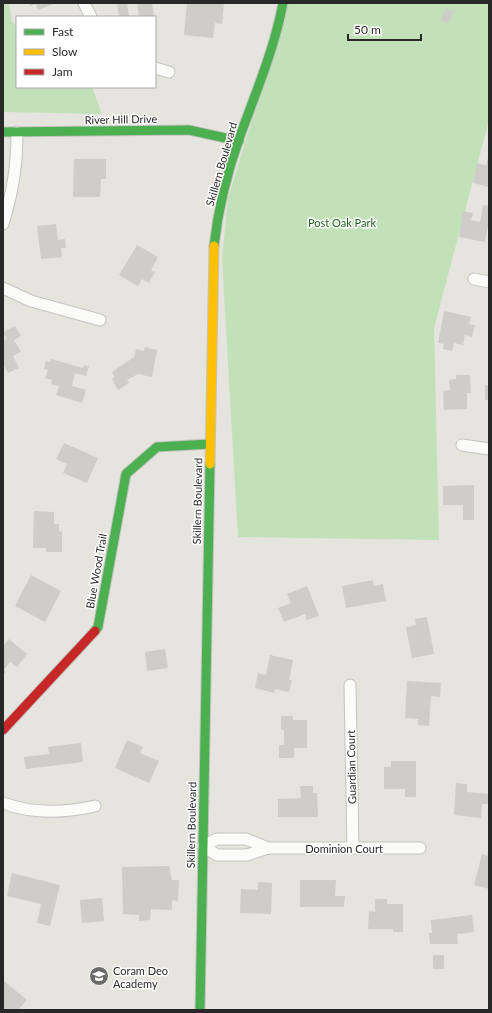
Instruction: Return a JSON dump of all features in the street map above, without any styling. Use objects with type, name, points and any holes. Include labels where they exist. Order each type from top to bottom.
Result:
[{"type":"street","points":[[84,3],[91,16]]},
{"type":"street","name":"Skillern Boulevard","points":[[200,1010],[214,246],[223,192],[275,38],[283,3]]},
{"type":"street","points":[[156,68],[169,72]]},
{"type":"street","name":"River Hill Drive","points":[[3,132],[189,130],[239,141]]},
{"type":"street","points":[[3,224],[12,193],[17,164],[17,132]]},
{"type":"street","points":[[474,279],[489,282]]},
{"type":"street","points":[[3,288],[31,301],[100,320]]},
{"type":"street","name":"Blue Wood Trail","points":[[3,730],[98,627],[126,474],[157,447],[210,444]]},
{"type":"street","points":[[462,445],[489,449]]},
{"type":"street","name":"Guardian Court","points":[[350,685],[353,848]]},
{"type":"street","points":[[3,804],[32,810],[52,811],[73,811],[95,806]]},
{"type":"street","name":"Dominion Court","points":[[203,846],[217,839],[246,839],[268,848]]},
{"type":"street","name":"Dominion Court","points":[[203,846],[217,855],[247,855],[268,848],[420,848]]},
{"type":"green space","points":[[3,3],[9,3],[12,22],[16,25],[16,88],[92,88],[102,114],[3,112]]},
{"type":"green space","name":"Post Oak Park","points":[[288,3],[489,3],[489,120],[434,328],[439,540],[238,537],[222,259],[228,198]]},
{"type":"building","points":[[29,3],[56,3],[38,10],[36,4],[30,6]]},
{"type":"building","points":[[117,3],[127,3],[129,16],[119,16]]},
{"type":"building","points":[[137,3],[152,3],[154,16],[139,16]]},
{"type":"building","points":[[187,3],[224,3],[222,24],[215,23],[213,38],[184,35]]},
{"type":"building","points":[[446,8],[454,12],[448,24],[440,20]]},
{"type":"building","points":[[488,158],[489,187],[473,183],[477,163],[486,165]]},
{"type":"building","points":[[74,159],[106,159],[106,179],[101,179],[100,197],[73,197]]},
{"type":"building","points":[[483,205],[489,206],[489,221],[485,242],[459,237],[463,211],[473,213],[471,220],[480,222]]},
{"type":"building","points":[[56,224],[58,240],[65,239],[66,248],[61,248],[62,257],[41,259],[37,226]]},
{"type":"building","points":[[137,245],[158,257],[151,270],[155,272],[149,283],[142,279],[138,286],[119,275]]},
{"type":"building","points":[[444,311],[471,317],[469,324],[475,325],[472,337],[465,335],[463,345],[454,343],[452,351],[443,349],[444,344],[438,343]]},
{"type":"building","points":[[15,326],[21,336],[14,340],[21,352],[13,356],[19,368],[8,373],[3,364],[3,340],[6,339],[3,332]]},
{"type":"building","points":[[145,347],[157,350],[152,377],[138,374],[127,380],[129,383],[118,390],[112,379],[115,377],[112,372],[134,357],[136,349],[144,351]]},
{"type":"building","points":[[51,359],[83,368],[84,365],[89,366],[86,376],[75,373],[72,386],[86,390],[82,403],[56,395],[59,386],[51,384],[52,380],[45,378],[48,370],[44,369],[46,361],[50,362]]},
{"type":"building","points":[[456,375],[470,375],[471,393],[467,393],[467,409],[444,410],[443,391],[450,390],[449,380],[456,379]]},
{"type":"building","points":[[485,385],[489,385],[489,400],[485,400]]},
{"type":"building","points":[[64,443],[98,458],[87,483],[63,473],[67,464],[56,459]]},
{"type":"building","points":[[474,485],[474,520],[463,520],[463,505],[443,505],[443,486]]},
{"type":"building","points":[[34,511],[54,512],[54,524],[59,524],[59,531],[62,532],[62,552],[46,552],[46,548],[33,548]]},
{"type":"building","points":[[31,575],[61,591],[45,622],[15,606]]},
{"type":"building","points":[[373,580],[374,586],[383,584],[386,601],[346,608],[342,586]]},
{"type":"building","points":[[307,586],[319,616],[307,620],[305,614],[284,622],[278,608],[291,603],[287,594]]},
{"type":"building","points":[[427,617],[434,654],[412,658],[406,627],[416,625],[415,619]]},
{"type":"building","points":[[9,639],[27,654],[17,667],[10,662],[4,670],[6,672],[3,675],[3,646]]},
{"type":"building","points":[[165,649],[168,668],[147,671],[145,652]]},
{"type":"building","points":[[270,655],[293,660],[289,680],[292,680],[289,692],[275,689],[274,693],[255,688],[258,673],[266,675]]},
{"type":"building","points":[[407,681],[441,683],[440,697],[431,696],[429,726],[418,725],[418,719],[405,718]]},
{"type":"building","points":[[281,716],[293,716],[293,720],[307,720],[307,748],[294,748],[294,758],[279,758],[279,745],[284,745],[284,730],[281,730]]},
{"type":"building","points":[[127,740],[143,747],[140,753],[159,761],[149,783],[115,768]]},
{"type":"building","points":[[81,743],[83,762],[26,769],[24,757],[49,754],[48,747]]},
{"type":"building","points":[[391,761],[416,761],[416,797],[405,797],[405,789],[384,789],[384,767],[391,767]]},
{"type":"building","points":[[456,783],[467,784],[467,792],[489,794],[489,804],[482,804],[481,818],[454,815]]},
{"type":"building","points":[[300,786],[313,786],[313,793],[317,793],[318,817],[278,817],[278,799],[301,798]]},
{"type":"building","points":[[489,852],[489,889],[474,885],[482,854],[488,856]]},
{"type":"building","points":[[169,866],[172,880],[179,880],[178,901],[172,900],[172,910],[151,909],[150,920],[139,921],[139,915],[123,914],[122,867]]},
{"type":"building","points":[[12,873],[60,885],[50,926],[37,923],[41,904],[7,896]]},
{"type":"building","points":[[300,880],[336,880],[335,896],[345,896],[344,907],[300,907]]},
{"type":"building","points":[[258,882],[272,883],[271,914],[240,913],[241,889],[258,890]]},
{"type":"building","points":[[102,898],[104,921],[82,923],[80,900]]},
{"type":"building","points":[[375,899],[387,899],[387,904],[403,904],[403,932],[393,932],[393,929],[368,929],[369,911],[375,912]]},
{"type":"building","points":[[472,915],[474,932],[457,934],[458,944],[430,944],[429,933],[432,933],[431,920]]},
{"type":"building","points":[[433,955],[444,955],[444,969],[433,969]]},
{"type":"building","points":[[3,980],[27,1000],[18,1010],[3,1010]]},
{"type":"traffic: fast","points":[[214,246],[221,205],[231,165],[275,38],[283,3]]},
{"type":"traffic: fast","points":[[3,132],[189,130],[239,141]]},
{"type":"traffic: fast","points":[[95,631],[98,627],[126,474],[157,447],[210,444]]},
{"type":"traffic: fast","points":[[200,1010],[210,464]]},
{"type":"traffic: slow","points":[[210,464],[214,246]]},
{"type":"traffic: jam","points":[[3,730],[95,631]]},
{"type":"place","name":"Coram Deo Academy","points":[[99,976]]}]
